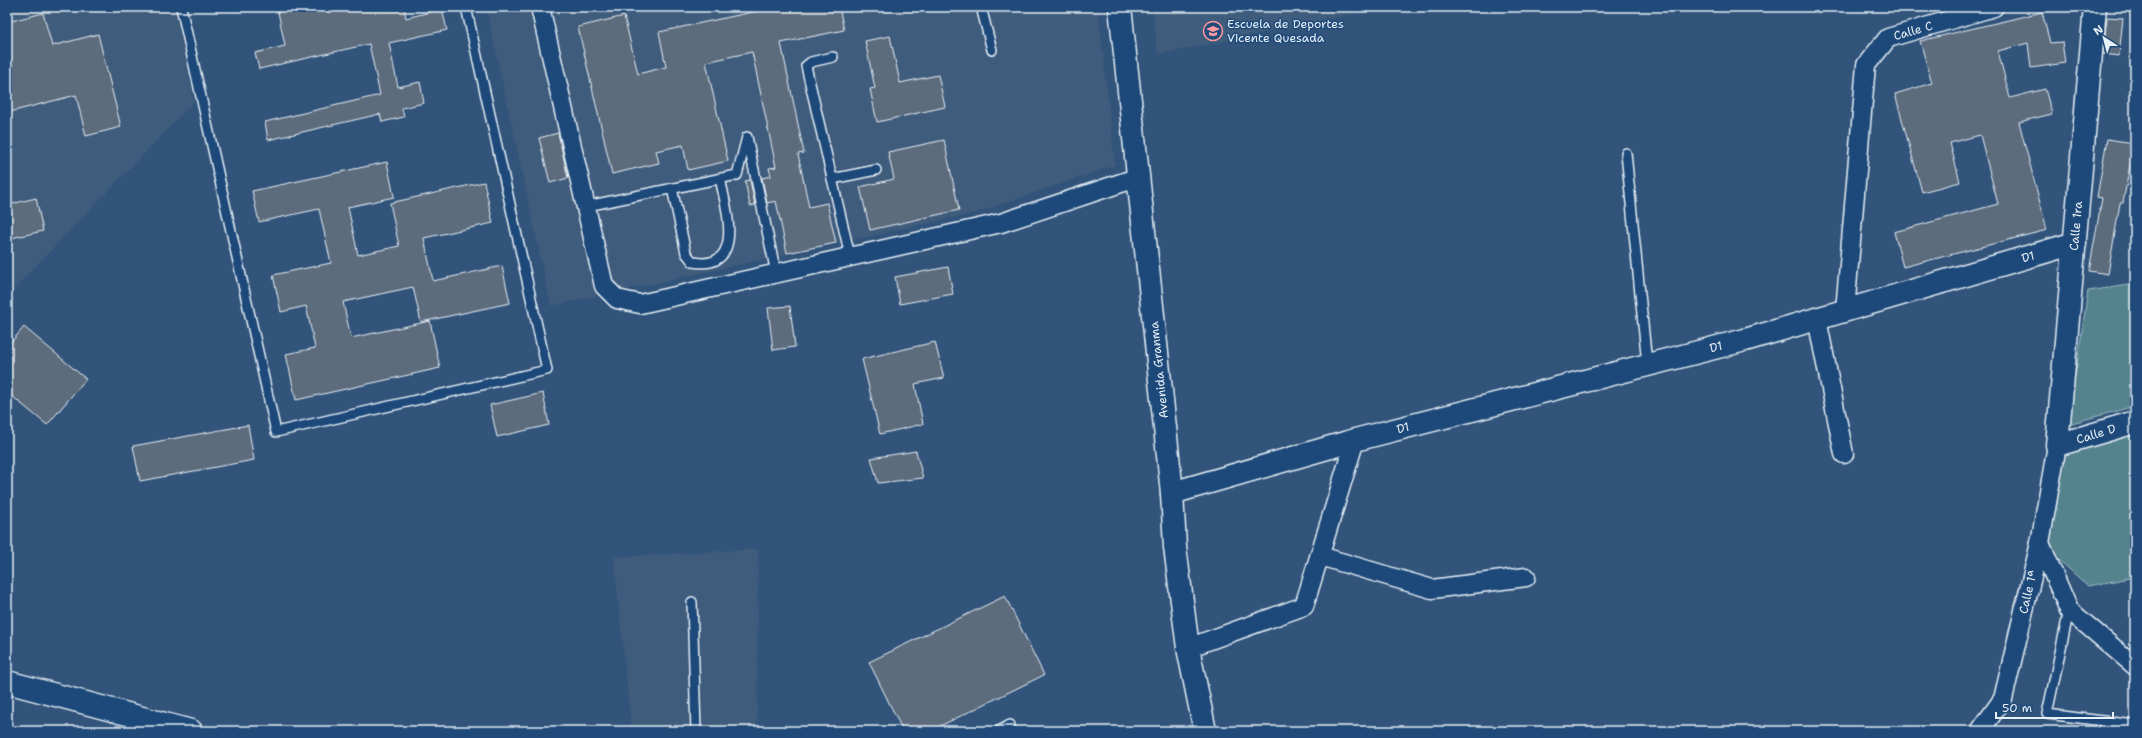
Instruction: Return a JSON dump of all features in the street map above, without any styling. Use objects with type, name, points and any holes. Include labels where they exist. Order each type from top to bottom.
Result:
[{"type":"street","points":[[540,7],[587,206],[604,286],[617,299],[640,304],[1001,223],[1139,177]]},
{"type":"street","name":"Avenida Granma","points":[[1120,7],[1172,493],[1176,547],[1188,648],[1205,731]]},
{"type":"street","name":"Calle C","points":[[1845,311],[1866,65],[1888,38],[1994,7]]},
{"type":"street","name":"Calle 1ra","points":[[2057,445],[2095,7]]},
{"type":"street","name":"D1","points":[[1172,493],[1355,440],[1745,340],[2075,243]]},
{"type":"street","points":[[1817,319],[1844,454]]},
{"type":"street","name":"Calle D","points":[[2057,445],[2135,422]]},
{"type":"street","points":[[1188,648],[1304,606],[1355,440]]},
{"type":"street","name":"Calle 1ª","points":[[1980,731],[2002,699],[2040,543],[2057,445]]},
{"type":"street","points":[[2040,543],[2069,610],[2135,666]]},
{"type":"street","points":[[1320,556],[1432,589],[1526,577]]},
{"type":"street","points":[[7,682],[191,731]]},
{"type":"lane","points":[[181,7],[276,432],[547,370],[466,7]]},
{"type":"lane","points":[[981,7],[992,50]]},
{"type":"lane","points":[[833,57],[811,62],[806,66],[850,256]]},
{"type":"lane","points":[[587,206],[736,175],[747,137],[776,274]]},
{"type":"lane","points":[[1626,153],[1647,364]]},
{"type":"lane","points":[[832,179],[876,170]]},
{"type":"lane","points":[[672,188],[686,253],[693,262],[705,264],[716,260],[726,250],[729,239],[730,227],[720,178]]},
{"type":"lane","points":[[692,602],[696,731]]},
{"type":"lane","points":[[2069,610],[2047,714],[2135,725]]},
{"type":"lane","points":[[999,731],[1010,726]]},
{"type":"shaded area","points":[[176,7],[194,102],[7,296],[7,8]]},
{"type":"shaded area","points":[[486,7],[1098,7],[1115,165],[979,212],[551,306]]},
{"type":"shaded area","name":"Escuela de Deportes Vicente Quesada","points":[[1152,7],[1384,7],[1158,55]]},
{"type":"shaded area","points":[[758,549],[757,731],[597,731],[598,726],[631,726],[614,557]]},
{"type":"green space","points":[[2135,284],[2135,406],[2068,424],[2088,291]]},
{"type":"green space","points":[[2135,422],[2135,577],[2088,586],[2040,543],[2057,445]]},
{"type":"building","points":[[277,7],[404,7],[406,18],[442,9],[447,30],[389,43],[398,87],[420,82],[424,103],[402,108],[404,117],[382,122],[380,114],[268,140],[265,122],[380,95],[369,44],[259,69],[255,53],[285,46]]},
{"type":"building","points":[[776,7],[839,7],[844,30],[781,43],[804,153],[798,154],[809,207],[827,203],[836,243],[787,253],[776,201],[767,203],[762,178],[771,176],[769,168],[776,167],[752,52],[706,62],[728,161],[688,170],[683,145],[656,151],[659,163],[612,174],[578,27],[624,16],[638,74],[666,67],[659,32]]},
{"type":"building","points":[[2042,12],[2050,43],[2062,42],[2065,63],[2031,68],[2028,43],[1998,51],[2010,98],[2045,89],[2052,114],[2019,122],[2047,230],[1903,267],[1894,232],[1998,204],[1980,135],[1950,143],[1960,182],[1922,192],[1895,94],[1932,83],[1920,41]]},
{"type":"building","points":[[43,13],[52,46],[98,34],[121,127],[86,136],[76,95],[10,112],[7,100],[7,22]]},
{"type":"building","points":[[2107,17],[2123,18],[2119,56],[2103,54]]},
{"type":"building","points":[[890,36],[900,83],[938,75],[945,107],[877,122],[870,89],[875,88],[865,41]]},
{"type":"building","points":[[558,133],[568,178],[550,183],[539,138]]},
{"type":"building","points":[[2107,139],[2134,143],[2123,203],[2120,203],[2108,274],[2089,271],[2102,198],[2097,197]]},
{"type":"building","points":[[944,140],[959,210],[870,230],[860,187],[894,179],[888,152]]},
{"type":"building","points":[[387,162],[394,197],[348,207],[358,255],[399,246],[390,203],[484,182],[493,223],[424,238],[433,281],[502,266],[510,303],[421,322],[413,287],[343,302],[351,338],[430,321],[440,368],[296,400],[286,354],[315,348],[306,306],[281,312],[273,275],[331,263],[319,209],[259,222],[252,191]]},
{"type":"building","points":[[750,180],[755,205],[750,206],[745,181]]},
{"type":"building","points":[[36,198],[43,231],[7,239],[7,205]]},
{"type":"building","points":[[948,267],[953,294],[900,304],[895,277]]},
{"type":"building","points":[[790,306],[795,347],[773,350],[768,308]]},
{"type":"building","points":[[24,327],[86,379],[47,425],[7,392],[7,347]]},
{"type":"building","points":[[935,342],[944,378],[915,384],[923,424],[880,434],[862,359]]},
{"type":"building","points":[[543,393],[549,425],[497,437],[490,405]]},
{"type":"building","points":[[248,425],[254,460],[140,481],[133,446]]},
{"type":"building","points":[[916,451],[923,478],[878,483],[871,458]]},
{"type":"building","points":[[1005,596],[1044,675],[930,731],[903,731],[869,662]]},
{"type":"place","name":"Escuela de Deportes Vicente Quesada","points":[[1213,31]]}]
